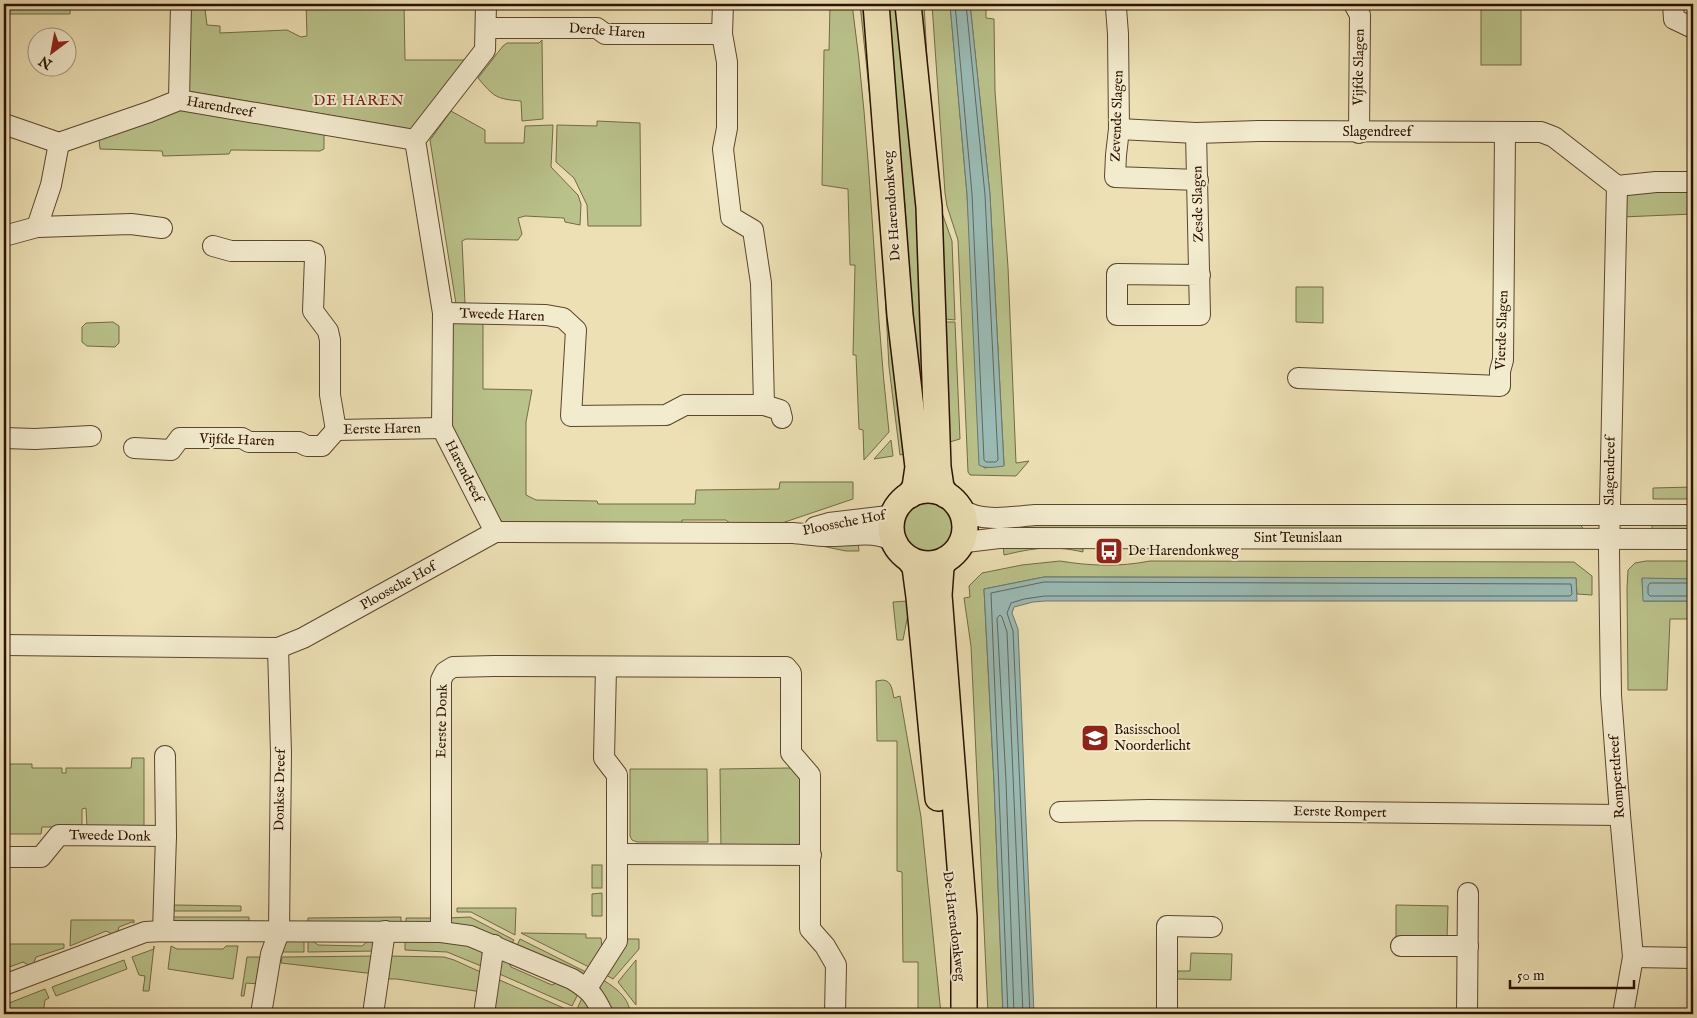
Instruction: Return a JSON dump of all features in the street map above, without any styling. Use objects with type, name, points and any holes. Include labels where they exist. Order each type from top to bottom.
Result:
[{"type":"main road","name":"De Harendonkweg","points":[[876,4],[900,315],[918,467],[915,487],[902,504]]},
{"type":"main road","points":[[908,4],[929,207],[938,467],[941,487],[953,502],[965,525],[963,540],[952,554],[927,564],[902,551],[891,527],[902,504],[918,492],[928,491],[953,502]]},
{"type":"main road","name":"De Harendonkweg","points":[[902,551],[914,566],[919,597],[930,729],[963,1005]]},
{"type":"main road","name":"De Harendonkweg","points":[[952,554],[941,568],[939,596],[942,613],[964,917],[963,1005]]},
{"type":"street","points":[[179,100],[181,4]]},
{"type":"street","points":[[415,140],[485,50],[487,28],[486,4]]},
{"type":"street","points":[[723,4],[722,34],[728,62],[728,128],[723,149],[731,217],[753,230],[761,283],[764,405],[780,410],[782,418]]},
{"type":"street","name":"Zevende Slagen","points":[[1114,4],[1118,34],[1119,129],[1115,177],[1198,180]]},
{"type":"street","name":"Vijfde Slagen","points":[[1354,4],[1360,15],[1359,133]]},
{"type":"street","points":[[1673,4],[1674,19],[1693,28]]},
{"type":"street","name":"Derde Haren","points":[[487,28],[598,28],[605,34],[722,34]]},
{"type":"street","name":"Harendreef","points":[[59,143],[179,100],[415,140],[443,314],[442,428],[495,532]]},
{"type":"street","points":[[4,124],[59,143],[51,185],[37,227]]},
{"type":"street","name":"Slagendreef","points":[[1119,129],[1196,133],[1259,131],[1359,133],[1541,132],[1554,137],[1617,186],[1610,515]]},
{"type":"street","name":"Vierde Slagen","points":[[1298,378],[1500,386],[1500,371],[1503,360],[1505,132]]},
{"type":"street","name":"Zesde Slagen","points":[[1196,133],[1200,275]]},
{"type":"street","points":[[1617,186],[1656,182],[1693,182]]},
{"type":"street","points":[[4,236],[37,227],[131,224],[162,228]]},
{"type":"street","name":"Eerste Haren","points":[[213,246],[231,251],[309,251],[314,253],[313,311],[328,331],[330,340],[330,395],[336,430],[442,428]]},
{"type":"street","name":"Tweede Haren","points":[[443,314],[546,315],[563,318],[576,330],[571,416],[666,415],[685,405],[764,405]]},
{"type":"street","name":"Vijfde Haren","points":[[134,448],[171,450],[180,438],[242,438],[249,442],[299,442],[308,446],[322,446],[336,430]]},
{"type":"street","points":[[4,438],[35,439],[91,436]]},
{"type":"street","name":"Sint Teunislaan","points":[[953,502],[973,516],[991,518],[1035,515],[1693,515]]},
{"type":"street","name":"Ploossche Hof","points":[[793,533],[829,523],[888,516],[902,504]]},
{"type":"street","points":[[1609,539],[1610,515]]},
{"type":"street","name":"Ploossche Hof","points":[[4,646],[278,648],[304,638],[495,532],[793,533],[829,536],[868,534],[888,538],[902,551]]},
{"type":"street","name":"Sint Teunislaan","points":[[952,554],[966,542],[999,538],[1693,539]]},
{"type":"street","name":"Rompertdreef","points":[[1609,539],[1611,695],[1633,957],[1623,1014]]},
{"type":"street","name":"Donkse Dreef","points":[[261,1014],[271,954],[279,932],[280,753],[278,648]]},
{"type":"street","name":"Eerste Donk","points":[[441,932],[441,680],[445,672],[453,667],[515,666],[606,668],[786,667],[791,673],[791,753],[810,775],[810,929],[825,946],[836,965],[835,1014]]},
{"type":"street","points":[[588,988],[617,941],[617,775],[604,758],[606,668]]},
{"type":"street","points":[[163,931],[166,836],[165,756]]},
{"type":"street","name":"Eerste Rompert","points":[[1060,812],[1149,810],[1620,815]]},
{"type":"street","name":"Tweede Donk","points":[[4,857],[41,857],[59,835],[166,836]]},
{"type":"street","points":[[617,854],[810,855]]},
{"type":"street","points":[[1467,1014],[1468,893]]},
{"type":"street","points":[[1167,1014],[1167,926],[1212,927]]},
{"type":"street","points":[[4,985],[144,932],[441,932],[470,936],[572,979],[588,988],[596,998],[603,1014]]},
{"type":"street","points":[[373,1014],[385,932]]},
{"type":"street","points":[[484,1014],[494,945]]},
{"type":"street","points":[[1401,946],[1468,946]]},
{"type":"street","points":[[1633,957],[1693,958]]},
{"type":"green space","points":[[4,4],[70,5],[70,14],[4,14]]},
{"type":"green space","points":[[306,4],[404,4],[405,60],[471,60],[419,125],[411,129],[187,91],[185,9],[205,9],[207,25],[220,26],[220,33],[287,30],[301,37],[307,36]]},
{"type":"green space","points":[[830,4],[852,4],[864,111],[879,325],[889,432],[864,460],[863,430],[859,429],[856,355],[853,355],[855,265],[850,265],[848,189],[822,185],[824,50],[829,50]]},
{"type":"green space","points":[[860,4],[867,4],[912,452],[900,455],[889,367],[882,235]]},
{"type":"green space","points":[[885,4],[900,4],[919,206],[930,400],[921,449],[905,206]]},
{"type":"green space","points":[[918,4],[924,4],[928,77],[940,207],[952,241],[955,320],[946,319],[945,309],[943,309]]},
{"type":"green space","points":[[932,4],[950,4],[967,194],[984,468],[1004,465],[990,195],[970,4],[986,4],[986,18],[994,19],[995,91],[1008,267],[1016,463],[1029,461],[1016,476],[970,475],[968,472],[958,240],[947,206],[945,193]]},
{"type":"green space","points":[[1481,4],[1521,4],[1521,65],[1481,65]]},
{"type":"green space","points":[[542,40],[543,119],[522,121],[521,101],[496,96],[478,78],[507,43],[539,43]]},
{"type":"green space","points":[[181,110],[324,133],[324,149],[320,151],[231,150],[229,154],[163,156],[162,151],[100,149],[99,139]]},
{"type":"green space","points":[[451,111],[485,130],[485,143],[524,143],[525,126],[553,125],[551,167],[578,195],[581,204],[580,225],[565,222],[564,218],[525,216],[518,218],[522,234],[518,240],[466,239],[462,241],[465,303],[456,304],[430,140]]},
{"type":"green space","points":[[597,121],[640,123],[641,226],[588,226],[587,205],[574,178],[556,162],[557,125],[597,126]]},
{"type":"green space","points":[[1693,189],[1693,214],[1622,217],[1625,194]]},
{"type":"green space","points":[[1296,287],[1323,287],[1323,323],[1296,322]]},
{"type":"green space","points":[[483,320],[483,389],[532,390],[526,422],[526,495],[536,500],[597,501],[598,504],[695,504],[696,490],[779,489],[780,482],[853,482],[853,499],[782,523],[732,525],[726,520],[682,520],[682,525],[503,522],[499,519],[451,429],[452,323]]},
{"type":"green space","points":[[113,322],[119,326],[119,343],[115,347],[87,346],[82,342],[82,327],[86,323]]},
{"type":"green space","points":[[944,322],[955,322],[960,439],[943,444]]},
{"type":"green space","points":[[891,440],[893,456],[874,459]]},
{"type":"green space","points":[[1693,487],[1693,499],[1653,499],[1653,488]]},
{"type":"green space","points":[[923,503],[933,503],[945,510],[952,522],[952,532],[945,544],[933,551],[923,551],[915,547],[908,540],[904,532],[904,522],[908,514],[915,507]]},
{"type":"green space","points":[[1652,521],[1693,521],[1693,534],[1652,535]]},
{"type":"green space","points":[[1001,523],[1572,523],[1580,525],[1585,530],[1001,533]]},
{"type":"green space","points":[[858,540],[859,551],[846,551],[812,544]]},
{"type":"green space","points":[[1003,544],[1044,544],[1083,549],[1083,552],[1043,548],[1004,555]]},
{"type":"green space","points":[[1060,561],[1105,565],[1150,561],[1574,562],[1592,576],[1592,595],[1577,594],[1576,578],[1044,577],[984,589],[1003,1014],[988,1014],[971,646],[964,598],[970,597],[969,586],[982,573],[1022,565]]},
{"type":"green space","points":[[1646,561],[1693,561],[1693,579],[1642,579],[1644,601],[1693,601],[1693,619],[1670,619],[1667,690],[1628,690],[1628,570],[1635,563]]},
{"type":"green space","points":[[908,601],[909,609],[903,640],[897,640],[893,602]]},
{"type":"green space","points":[[883,680],[890,684],[894,698],[900,696],[921,817],[941,1014],[918,1014],[918,962],[903,962],[902,872],[897,871],[897,741],[877,741],[876,681]]},
{"type":"green space","points":[[132,758],[144,758],[144,827],[87,828],[86,808],[82,809],[82,827],[42,827],[41,834],[4,834],[4,764],[32,764],[32,768],[62,768],[62,773],[66,773],[66,768],[131,768]]},
{"type":"green space","points":[[790,768],[800,772],[804,838],[799,847],[721,849],[720,769]]},
{"type":"green space","points":[[630,769],[707,769],[708,842],[637,842],[632,840],[630,836]]},
{"type":"green space","points":[[592,865],[602,865],[602,888],[592,888]]},
{"type":"green space","points":[[602,893],[602,916],[592,916],[592,894]]},
{"type":"green space","points":[[174,905],[241,906],[241,911],[174,911]]},
{"type":"green space","points":[[1396,905],[1448,906],[1447,938],[1396,938]]},
{"type":"green space","points":[[457,908],[516,908],[515,935],[471,912],[457,912]]},
{"type":"green space","points":[[169,917],[249,917],[249,925],[176,925]]},
{"type":"green space","points":[[401,917],[401,925],[308,925],[308,918]]},
{"type":"green space","points":[[470,917],[514,940],[511,945],[450,924],[448,918]]},
{"type":"green space","points":[[406,918],[435,918],[433,923],[406,925]]},
{"type":"green space","points":[[71,920],[134,920],[134,923],[119,927],[117,934],[114,935],[106,931],[70,946]]},
{"type":"green space","points":[[521,933],[586,934],[586,938],[601,938],[602,947],[589,967]]},
{"type":"green space","points":[[520,939],[590,974],[584,976],[516,948]]},
{"type":"green space","points":[[623,939],[639,939],[639,949],[613,979],[604,974]]},
{"type":"green space","points":[[284,941],[304,941],[304,952],[277,952]]},
{"type":"green space","points":[[308,941],[313,941],[318,945],[362,946],[368,941],[375,941],[378,951],[308,952]]},
{"type":"green space","points":[[405,941],[454,941],[486,951],[486,968],[447,952],[405,950]]},
{"type":"green space","points":[[4,944],[64,944],[64,948],[36,957],[33,965],[30,966],[23,962],[4,969]]},
{"type":"green space","points":[[171,946],[177,949],[223,949],[226,946],[238,946],[233,979],[168,969]]},
{"type":"green space","points":[[154,949],[149,991],[143,991],[145,976],[139,975],[132,957]]},
{"type":"green space","points":[[1191,953],[1232,954],[1231,980],[1177,979],[1178,971],[1190,971]]},
{"type":"green space","points":[[378,956],[375,974],[281,963],[282,957]]},
{"type":"green space","points":[[387,956],[444,957],[454,960],[485,974],[482,992],[389,979],[385,971]]},
{"type":"green space","points":[[247,957],[264,957],[260,984],[246,983],[244,996],[241,996]]},
{"type":"green space","points":[[499,959],[509,962],[511,967],[552,985],[558,982],[579,992],[572,1006],[495,972]]},
{"type":"green space","points":[[124,960],[127,969],[56,996],[52,987]]},
{"type":"green space","points":[[636,960],[636,1005],[618,982]]},
{"type":"green space","points":[[495,978],[575,1013],[576,1014],[490,1014]]},
{"type":"green space","points":[[601,979],[616,989],[624,998],[630,1014],[611,1014],[601,992]]},
{"type":"green space","points":[[45,989],[49,998],[45,1000],[43,1014],[4,1014],[4,1005]]},
{"type":"green space","points":[[583,996],[596,1014],[585,1014],[577,1009]]},
{"type":"water","points":[[950,4],[970,4],[990,195],[1004,466],[984,467],[979,465],[967,194]]},
{"type":"water","points":[[1044,577],[1576,578],[1577,601],[1045,601],[1014,607],[1012,613],[1018,629],[1034,1014],[1003,1014],[984,589]]},
{"type":"water","points":[[1642,578],[1693,579],[1693,601],[1643,601]]},
{"type":"place","name":"De Harendonkweg","points":[[1109,551]]},
{"type":"place","name":"Basisschool Noorderlicht","points":[[1095,738]]},
{"type":"district","name":"DE HAREN","points":[[359,100]]}]
